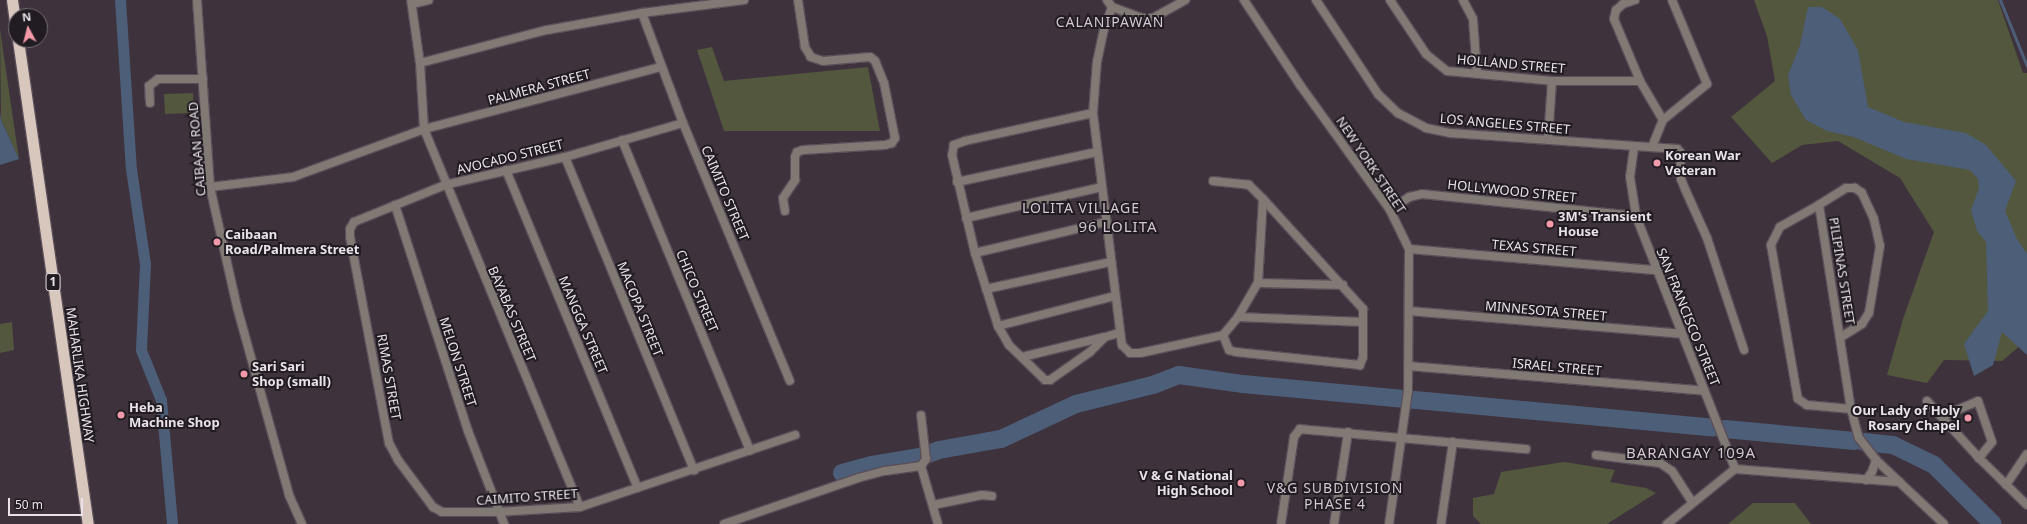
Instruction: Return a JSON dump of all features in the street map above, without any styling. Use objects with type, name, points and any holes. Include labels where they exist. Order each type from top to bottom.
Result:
[{"type":"highway","name":"MAHARLIKA HIGHWAY","points":[[19,48],[88,524]]},
{"type":"street","name":"CAIBAAN ROAD","points":[[197,0],[210,187],[236,307],[289,495],[302,524]]},
{"type":"street","points":[[424,129],[420,63],[412,2],[429,0]]},
{"type":"street","points":[[420,63],[547,30],[642,13],[744,0]]},
{"type":"street","points":[[785,210],[783,198],[795,180],[794,157],[797,152],[803,150],[885,145],[892,143],[895,138],[884,83],[875,61],[870,57],[823,61],[811,57],[805,47],[798,0]]},
{"type":"street","points":[[1185,0],[1148,18],[1134,17],[1110,4],[1097,61],[1094,113],[1097,152],[1119,333],[1122,345],[1130,353],[1140,353],[1223,335],[1238,317],[1258,283],[1263,199]]},
{"type":"street","name":"NEW YORK STREET","points":[[1244,0],[1300,85],[1390,210],[1409,249],[1410,311],[1407,400],[1389,524]]},
{"type":"street","name":"LOS ANGELES STREET","points":[[1316,0],[1378,94],[1398,113],[1426,128],[1450,133],[1634,148],[1652,147],[1680,152],[1681,179],[1711,250],[1744,350]]},
{"type":"street","name":"HOLLAND STREET","points":[[1390,0],[1426,54],[1447,71],[1552,81],[1640,81]]},
{"type":"street","points":[[1463,0],[1473,19],[1477,74]]},
{"type":"street","points":[[1635,0],[1620,7],[1614,19],[1640,81],[1663,120]]},
{"type":"street","points":[[1652,147],[1663,120],[1707,84],[1672,0]]},
{"type":"street","name":"CAIMITO STREET","points":[[642,13],[660,67],[682,123],[790,381]]},
{"type":"street","name":"PALMERA STREET","points":[[210,187],[293,177],[424,129],[660,67]]},
{"type":"street","points":[[150,104],[149,86],[158,79],[203,79]]},
{"type":"street","points":[[1548,140],[1552,81]]},
{"type":"street","points":[[1094,113],[954,145],[952,155],[957,182],[975,253],[998,326],[1007,342],[1044,380],[1050,380],[1090,352],[1105,337]]},
{"type":"street","name":"AVOCADO STREET","points":[[350,229],[354,222],[445,185],[565,157],[682,123]]},
{"type":"street","name":"BAYABAS STREET","points":[[424,129],[445,185],[580,507]]},
{"type":"street","name":"CHICO STREET","points":[[622,140],[750,451]]},
{"type":"street","name":"SAN FRANCISCO STREET","points":[[1634,148],[1630,177],[1636,216],[1735,469]]},
{"type":"street","points":[[957,182],[1097,152]]},
{"type":"street","name":"MACOPA STREET","points":[[565,157],[694,470]]},
{"type":"street","name":"MANGGA STREET","points":[[506,170],[638,488]]},
{"type":"street","points":[[1213,181],[1249,185],[1343,285],[1363,309],[1363,357],[1360,365],[1352,366],[1290,356],[1236,352],[1229,350],[1223,335]]},
{"type":"street","points":[[966,218],[1102,187]]},
{"type":"street","name":"PILIPINAS STREET","points":[[1841,337],[1862,324],[1869,313],[1880,246],[1874,219],[1862,193],[1858,190],[1846,188],[1819,205],[1841,337],[1851,409],[1861,444],[1944,524]]},
{"type":"street","name":"HOLLYWOOD STREET","points":[[1390,210],[1409,197],[1422,194],[1636,216]]},
{"type":"street","name":"MELON STREET","points":[[395,205],[466,424],[497,512],[504,524]]},
{"type":"street","points":[[1819,205],[1780,227],[1771,245],[1798,399],[1807,405],[1851,409]]},
{"type":"street","points":[[975,253],[1106,222]]},
{"type":"street","name":"RIMAS STREET","points":[[350,229],[389,443],[424,498],[442,512]]},
{"type":"street","name":"TEXAS STREET","points":[[1409,249],[1656,270]]},
{"type":"street","points":[[986,289],[1111,262]]},
{"type":"street","points":[[1258,283],[1343,285]]},
{"type":"street","points":[[998,326],[1115,296]]},
{"type":"street","name":"MINNESOTA STREET","points":[[1410,311],[1681,334]]},
{"type":"street","points":[[1238,317],[1363,322]]},
{"type":"street","points":[[1022,357],[1119,333]]},
{"type":"street","name":"ISRAEL STREET","points":[[1408,366],[1704,391]]},
{"type":"street","points":[[1927,401],[1943,416],[1979,458],[2027,505]]},
{"type":"street","points":[[1943,416],[1978,402],[1992,442],[1979,458]]},
{"type":"street","points":[[921,415],[926,458],[921,466],[938,524]]},
{"type":"street","points":[[1281,524],[1294,437],[1297,431],[1304,428],[1526,449]]},
{"type":"street","points":[[1334,524],[1348,432]]},
{"type":"street","name":"CAIMITO STREET","points":[[442,512],[497,512],[580,507],[795,435]]},
{"type":"street","points":[[1442,524],[1453,442]]},
{"type":"street","points":[[2006,485],[2027,454]]},
{"type":"street","points":[[1596,455],[1660,463],[1672,471],[1692,502]]},
{"type":"street","points":[[1866,480],[1872,472],[1876,460]]},
{"type":"street","points":[[724,524],[858,478],[885,471],[921,466]]},
{"type":"street","points":[[1667,524],[1692,502],[1735,469],[1899,482]]},
{"type":"street","points":[[933,505],[982,495],[992,496]]},
{"type":"green space","points":[[1754,0],[1998,0],[2023,73],[2027,73],[2027,340],[2002,361],[1944,360],[1927,383],[1887,375],[1903,319],[1934,232],[1900,178],[1838,141],[1802,145],[1772,163],[1731,117],[1775,81],[1767,36]]},
{"type":"green space","points":[[0,29],[4,57],[19,159],[1,120]]},
{"type":"green space","points":[[712,47],[724,81],[868,67],[880,131],[724,131],[697,50]]},
{"type":"green space","points":[[193,93],[194,113],[165,114],[164,94]]},
{"type":"green space","points":[[12,322],[14,350],[0,353],[0,324]]},
{"type":"green space","points":[[1564,462],[1615,470],[1610,482],[1646,488],[1656,493],[1607,524],[1481,524],[1473,516],[1473,498],[1494,494],[1501,472]]},
{"type":"green space","points":[[1753,503],[1795,503],[1811,524],[1728,524]]},
{"type":"water","points":[[1808,7],[1822,7],[1840,19],[1858,50],[1868,107],[1904,122],[1966,133],[1986,145],[2016,181],[2005,211],[2017,239],[2027,254],[2027,355],[2002,332],[1993,365],[1974,376],[1964,344],[1988,311],[1986,242],[1977,231],[1971,210],[1979,188],[1978,179],[1970,170],[1906,159],[1854,137],[1827,131],[1806,120],[1791,95],[1788,75],[1800,45]]},
{"type":"water","points":[[0,112],[1,120],[19,159],[0,165]]},
{"type":"waterway","points":[[120,0],[131,169],[145,264],[141,350],[161,400],[172,524]]},
{"type":"waterway","points":[[2000,0],[2027,66]]},
{"type":"waterway","points":[[842,473],[872,465],[920,457],[939,450],[1001,439],[1076,404],[1153,385],[1179,375],[1243,384],[1713,428]]},
{"type":"waterway","points":[[1725,429],[1854,441]]},
{"type":"waterway","points":[[1864,442],[1893,445],[1934,465],[1993,524]]},
{"type":"place","name":"Korean War Veteran","points":[[1657,163]]},
{"type":"place","name":"3M's Transient House","points":[[1550,224]]},
{"type":"place","name":"Caibaan Road/Palmera Street","points":[[217,242]]},
{"type":"place","name":"Sari Sari Shop (small)","points":[[244,374]]},
{"type":"place","name":"Heba Machine Shop","points":[[121,415]]},
{"type":"place","name":"Our Lady of Holy Rosary Chapel","points":[[1968,418]]},
{"type":"place","name":"V & G National High School","points":[[1241,483]]},
{"type":"district","name":"CALANIPAWAN","points":[[1110,22]]},
{"type":"district","name":"LOLITA VILLAGE","points":[[1081,208]]},
{"type":"district","name":"96 LOLITA","points":[[1118,227]]},
{"type":"district","name":"BARANGAY 109A","points":[[1691,453]]},
{"type":"district","name":"V&G SUBDIVISION PHASE 4","points":[[1335,496]]}]
